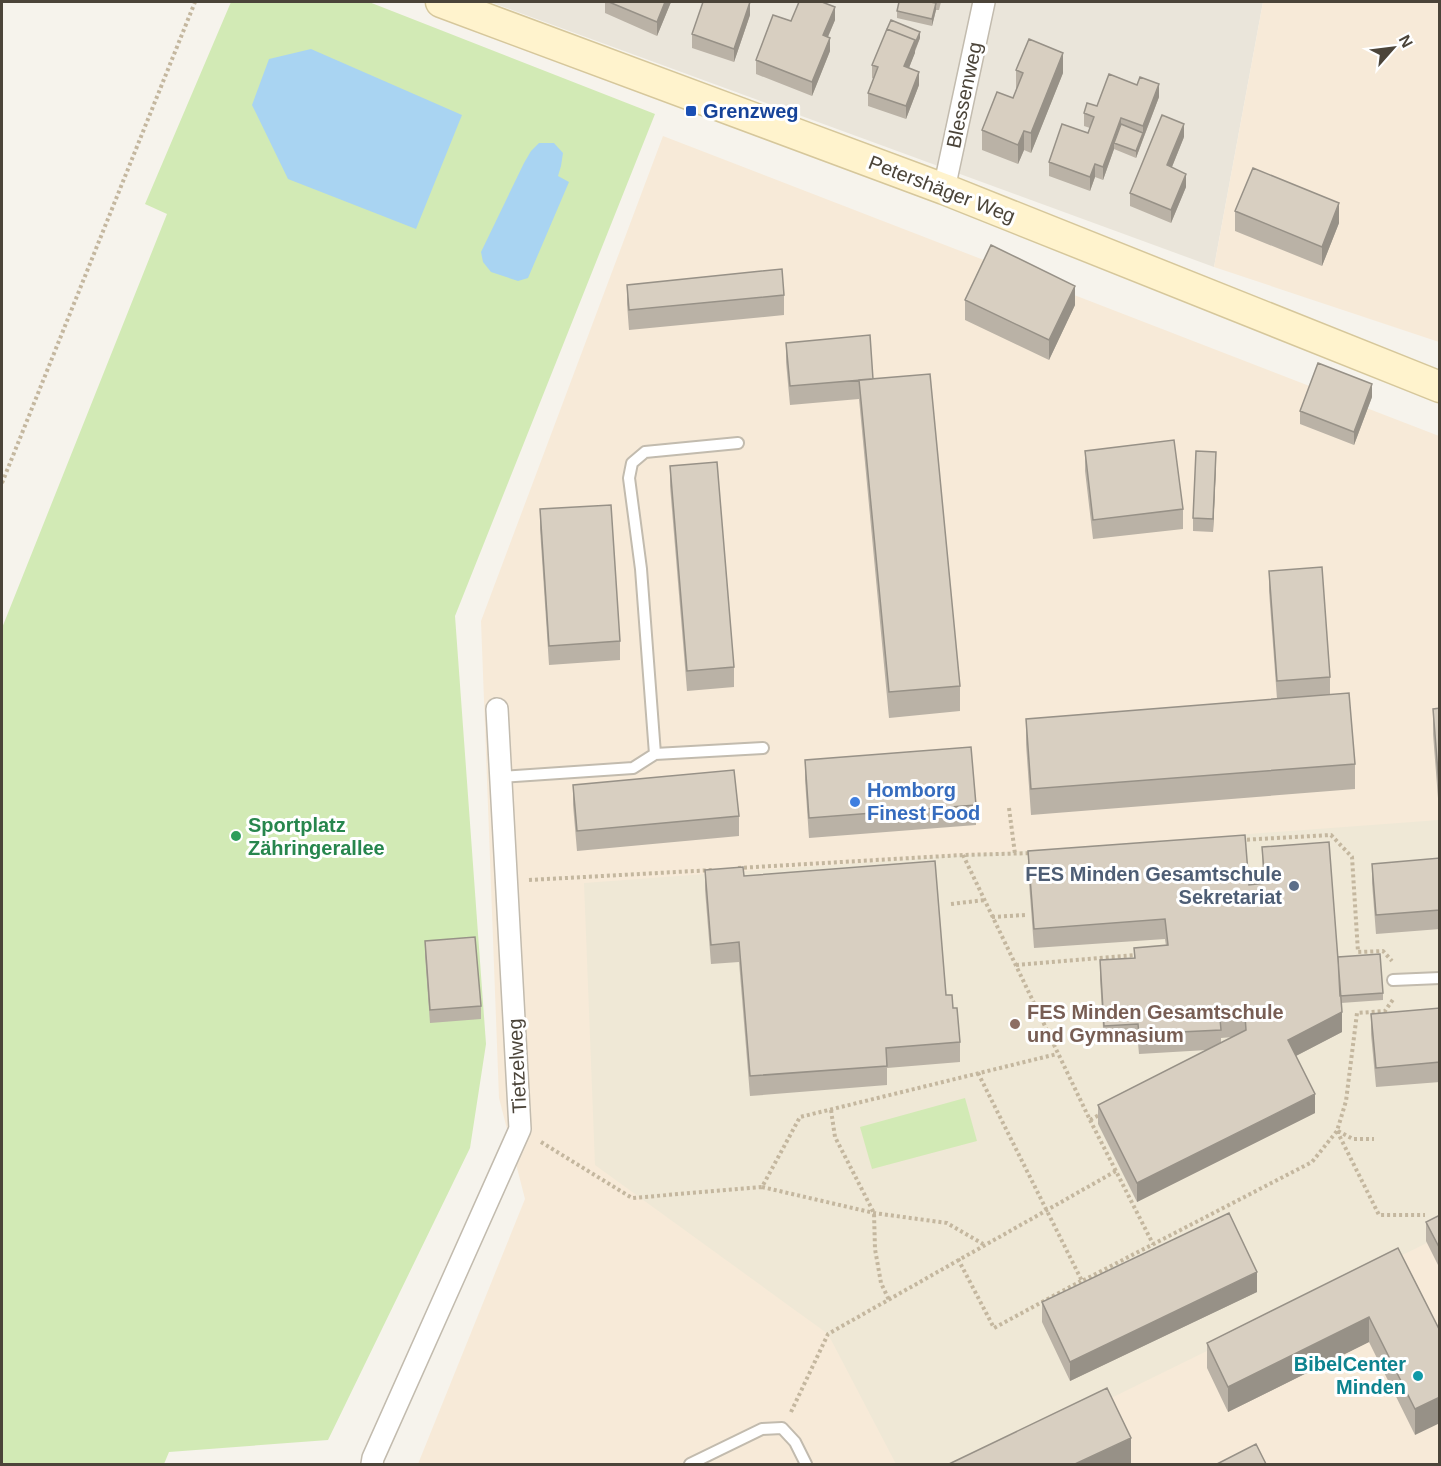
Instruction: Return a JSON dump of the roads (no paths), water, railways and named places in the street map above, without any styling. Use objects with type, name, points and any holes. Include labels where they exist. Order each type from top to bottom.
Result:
[{"type":"street","name":"Petershäger Weg","points":[[441,2],[945,189],[1440,387]]},
{"type":"street","name":"Blessenweg","points":[[945,189],[984,2]]},
{"type":"street","name":"Tietzelweg","points":[[372,1464],[520,1129],[502,777],[496,709]]},
{"type":"lane","points":[[655,754],[641,569],[629,478],[632,464],[645,453],[738,442]]},
{"type":"lane","points":[[502,777],[633,768],[655,754],[763,748]]},
{"type":"lane","points":[[1393,981],[1440,978]]},
{"type":"lane","points":[[690,1464],[762,1429],[782,1428],[795,1442],[806,1464]]},
{"type":"water","points":[[311,49],[462,115],[416,229],[288,179],[252,105],[269,59]]},
{"type":"water","points":[[539,143],[554,143],[563,153],[558,176],[569,182],[528,278],[518,281],[491,272],[483,262],[481,252],[524,163]]},
{"type":"place","name":"Grenzweg","points":[[691,111]]},
{"type":"place","name":"Homborg Finest Food","points":[[855,802]]},
{"type":"place","name":"Sportplatz Zähringerallee","points":[[236,836]]},
{"type":"place","name":"FES Minden Gesamtschule Sekretariat","points":[[1294,886]]},
{"type":"place","name":"FES Minden Gesamtschule und Gymnasium","points":[[1015,1024]]},
{"type":"place","name":"BibelCenter Minden","points":[[1418,1376]]}]
